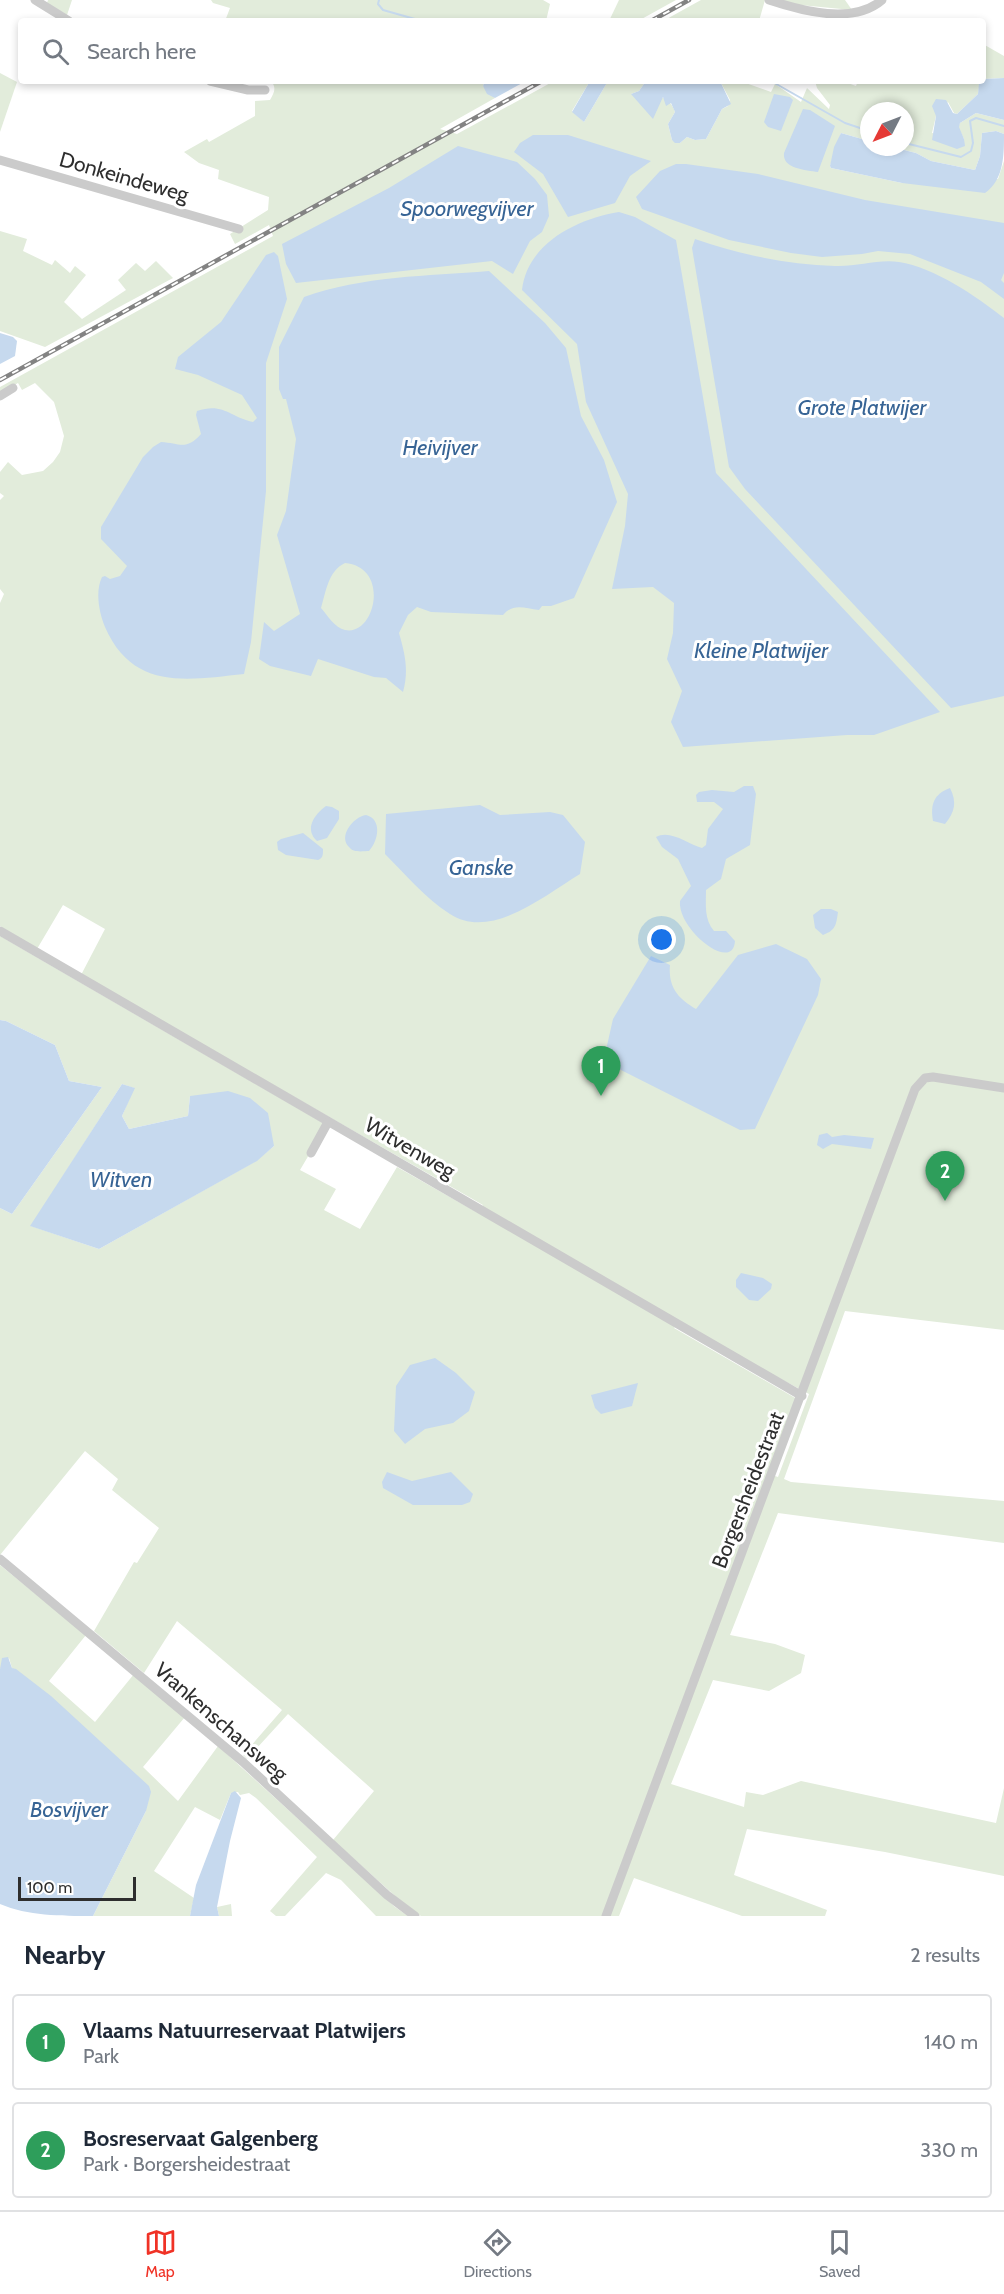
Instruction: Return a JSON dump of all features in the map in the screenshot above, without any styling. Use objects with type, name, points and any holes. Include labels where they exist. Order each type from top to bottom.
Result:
[{"type":"street","points":[[35,0],[64,18]]},
{"type":"street","points":[[769,0],[793,8],[845,14],[864,11],[882,0]]},
{"type":"street","points":[[223,84],[248,90],[265,90]]},
{"type":"street","name":"Donkeindeweg","points":[[0,160],[239,229]]},
{"type":"street","points":[[0,396],[13,388]]},
{"type":"street","name":"Witvenweg","points":[[0,931],[802,1396]]},
{"type":"street","name":"Borgersheidestraat","points":[[606,1916],[915,1089],[925,1078],[933,1077],[1004,1088]]},
{"type":"street","points":[[311,1153],[328,1122]]},
{"type":"street","name":"Vrankenschansweg","points":[[0,1559],[228,1749],[387,1895],[415,1916]]},
{"type":"green space","points":[[48,0],[72,0],[67,15],[47,3]]},
{"type":"green space","points":[[211,0],[543,0],[550,4],[547,18],[226,18],[230,8],[213,3]]},
{"type":"green space","points":[[619,0],[676,0],[643,18],[610,18]]},
{"type":"green space","points":[[701,0],[765,0],[760,18],[668,18]]},
{"type":"green space","points":[[778,0],[845,0],[852,10],[800,5]]},
{"type":"green space","points":[[986,46],[1004,56],[1004,78],[986,79]]},
{"type":"green space","points":[[0,73],[17,82],[0,132]]},
{"type":"green space","points":[[273,84],[484,84],[483,86],[495,98],[440,129],[457,134],[549,84],[588,84],[572,111],[584,122],[606,84],[644,84],[639,91],[631,94],[657,96],[668,101],[675,112],[668,124],[672,140],[680,143],[687,137],[695,140],[706,139],[722,109],[728,106],[730,100],[722,84],[748,84],[771,92],[775,84],[801,102],[807,88],[829,109],[830,105],[816,84],[856,86],[857,84],[980,84],[978,94],[957,114],[948,102],[936,116],[932,133],[964,139],[958,127],[960,123],[976,113],[1004,120],[1004,134],[996,131],[982,133],[980,156],[975,170],[931,161],[914,152],[914,102],[860,102],[860,138],[841,133],[830,166],[902,183],[998,179],[1004,161],[1004,1330],[845,1311],[784,1479],[791,1482],[1004,1501],[1004,1543],[778,1513],[730,1635],[775,1644],[805,1655],[801,1673],[769,1691],[713,1680],[671,1784],[744,1807],[746,1792],[763,1795],[801,1781],[996,1823],[1004,1788],[1004,1876],[885,1852],[747,1829],[734,1875],[827,1910],[825,1916],[742,1916],[634,1878],[619,1916],[421,1916],[404,1904],[333,1840],[374,1791],[288,1714],[247,1759],[243,1755],[282,1710],[177,1621],[144,1673],[94,1631],[134,1562],[137,1563],[159,1528],[112,1490],[118,1479],[85,1451],[0,1555],[0,1208],[12,1214],[102,1087],[69,1081],[55,1045],[0,1020],[0,936],[323,1123],[323,1131],[300,1170],[336,1189],[324,1210],[360,1229],[397,1167],[478,1213],[483,1205],[81,975],[105,929],[63,905],[37,949],[0,926],[0,603],[4,594],[0,589],[0,500],[4,496],[0,493],[0,472],[8,462],[22,475],[43,471],[60,452],[64,436],[54,402],[35,383],[22,390],[18,383],[0,393],[0,387],[273,236],[269,225],[235,244],[230,234],[268,210],[269,197],[218,179],[219,170],[199,163],[184,152],[207,139],[209,142],[255,116],[255,101],[270,100],[274,90]],"holes":[[[122,1084],[134,1088],[122,1116],[129,1129],[188,1116],[190,1096],[274,1146],[256,1161],[99,1249],[31,1226]],[[677,1324],[809,1394],[778,1477],[769,1474],[797,1399],[674,1328]]]},
{"type":"green space","points":[[0,231],[27,239],[23,251],[52,265],[55,260],[70,273],[75,266],[86,275],[64,302],[82,319],[126,290],[118,280],[136,263],[145,271],[156,261],[173,278],[45,347],[0,331]]},
{"type":"green space","points":[[0,1565],[86,1635],[49,1681],[95,1722],[134,1674],[185,1717],[143,1767],[178,1801],[218,1746],[395,1907],[408,1916],[376,1916],[341,1880],[326,1873],[285,1916],[276,1916],[270,1911],[317,1857],[256,1798],[249,1793],[240,1795],[238,1792],[231,1793],[220,1820],[195,1807],[154,1871],[194,1898],[190,1916],[93,1916],[146,1811],[12,1668],[9,1658],[0,1669]]},
{"type":"green space","points":[[231,1904],[232,1916],[219,1916],[217,1907]]},
{"type":"water","points":[[1004,78],[1004,120],[976,113],[960,123],[959,127],[965,146],[957,149],[932,140],[936,116],[932,106],[936,99],[946,100],[953,113],[957,114],[978,94],[979,84],[986,84],[986,79]]},
{"type":"water","points":[[484,84],[521,84],[495,98],[487,94]]},
{"type":"water","points":[[588,84],[606,84],[584,122],[572,112]]},
{"type":"water","points":[[644,84],[721,84],[731,104],[722,109],[706,139],[695,140],[687,137],[680,143],[675,143],[668,124],[675,112],[671,103],[666,106],[663,97],[653,119],[631,94],[639,91]]},
{"type":"water","points":[[774,94],[790,97],[793,100],[781,131],[768,127],[764,122]]},
{"type":"water","points":[[803,109],[810,110],[835,126],[818,172],[791,166],[784,158],[784,153]]},
{"type":"water","points":[[996,131],[1004,134],[1002,166],[996,181],[985,193],[902,183],[830,166],[834,147],[841,133],[860,138],[860,156],[914,156],[914,152],[931,161],[975,170],[980,156],[982,133]]},
{"type":"water","points":[[533,135],[568,135],[651,161],[630,176],[615,203],[568,217],[543,174],[514,152],[520,143]]},
{"type":"water","name":"Spoorwegvijver","points":[[458,146],[517,162],[535,179],[547,195],[549,216],[542,232],[530,241],[513,274],[492,261],[296,283],[286,264],[282,244],[389,188]]},
{"type":"water","points":[[676,164],[758,174],[865,200],[1004,223],[1004,273],[1001,280],[1004,283],[1004,299],[981,282],[910,254],[878,251],[822,257],[791,253],[729,240],[642,209],[636,197],[660,171]]},
{"type":"water","name":"Kleine Platwijer","points":[[619,212],[635,217],[676,240],[716,473],[940,712],[874,735],[683,747],[671,722],[682,691],[667,659],[673,633],[674,603],[653,587],[612,589],[625,526],[628,494],[586,402],[577,344],[522,290],[533,259],[556,236],[586,221]]},
{"type":"water","name":"Grote Platwijer","points":[[695,239],[729,250],[781,261],[843,266],[891,261],[912,265],[954,284],[1004,318],[1004,696],[951,708],[745,489],[729,467],[692,248]]},
{"type":"water","points":[[274,252],[278,256],[287,299],[266,363],[266,491],[251,642],[244,674],[182,679],[146,672],[131,662],[117,648],[101,615],[99,589],[102,577],[110,579],[120,576],[127,566],[101,539],[101,527],[143,457],[153,447],[161,442],[191,443],[201,434],[197,411],[213,408],[253,422],[257,418],[242,395],[198,375],[175,369],[178,357],[221,322],[266,255]]},
{"type":"water","name":"Heivijver","points":[[489,271],[545,323],[566,348],[581,416],[604,460],[617,502],[574,598],[551,606],[542,606],[539,610],[515,608],[503,615],[431,612],[417,607],[408,615],[399,633],[406,662],[403,692],[386,678],[374,677],[318,659],[311,676],[270,666],[259,659],[264,622],[274,631],[300,614],[277,535],[286,511],[296,439],[286,399],[283,399],[279,389],[279,347],[304,297],[372,281]],"holes":[[[345,563],[359,567],[369,576],[374,601],[364,623],[356,629],[341,629],[321,608],[328,582],[335,571]]]},
{"type":"water","points":[[0,333],[13,337],[17,341],[15,356],[0,364]]},
{"type":"water","points":[[744,786],[753,786],[756,794],[750,845],[726,859],[721,879],[706,890],[706,912],[711,926],[714,931],[726,931],[735,941],[732,950],[725,953],[706,944],[687,924],[681,912],[680,901],[691,886],[678,859],[662,847],[656,837],[673,836],[702,848],[706,845],[708,829],[723,809],[714,802],[697,802],[696,795],[699,792],[712,790],[734,792]]},
{"type":"water","points":[[950,788],[954,798],[951,815],[945,824],[933,821],[934,800],[940,793]]},
{"type":"water","name":"Ganske","points":[[480,805],[500,815],[550,812],[563,815],[585,842],[580,874],[517,912],[500,919],[483,922],[466,921],[450,914],[432,901],[385,854],[386,814]]},
{"type":"water","points":[[326,806],[339,811],[339,819],[327,838],[317,841],[311,832],[312,822]]},
{"type":"water","points":[[366,815],[375,821],[377,836],[369,851],[354,851],[346,844],[346,833],[356,819]]},
{"type":"water","points":[[303,833],[323,849],[320,859],[286,855],[278,850],[277,842],[281,839]]},
{"type":"water","points":[[821,909],[838,912],[835,926],[823,935],[815,928],[813,915]]},
{"type":"water","points":[[776,944],[807,959],[821,979],[818,995],[755,1129],[740,1130],[615,1067],[606,1050],[613,1019],[651,956],[670,965],[671,980],[676,992],[696,1009],[738,955]]},
{"type":"water","name":"Witven","points":[[0,1020],[55,1045],[69,1081],[102,1087],[12,1214],[0,1208]]},
{"type":"water","name":"Witven","points":[[122,1084],[135,1088],[122,1116],[129,1129],[188,1116],[190,1096],[228,1091],[250,1098],[268,1113],[274,1146],[257,1161],[99,1249],[30,1226]]},
{"type":"water","points":[[827,1133],[832,1137],[844,1135],[874,1138],[871,1149],[832,1144],[823,1149],[817,1145],[819,1135]]},
{"type":"water","points":[[741,1273],[763,1278],[772,1284],[771,1289],[758,1301],[749,1300],[736,1287],[736,1280]]},
{"type":"water","points":[[435,1358],[456,1373],[475,1392],[469,1411],[453,1423],[425,1429],[405,1444],[394,1431],[396,1386],[410,1365]]},
{"type":"water","points":[[638,1383],[632,1406],[601,1414],[595,1408],[591,1395]]},
{"type":"water","points":[[387,1472],[412,1481],[451,1472],[473,1494],[470,1502],[462,1505],[413,1505],[383,1488],[382,1482]]},
{"type":"water","name":"Bosvijver","points":[[8,1657],[12,1668],[51,1696],[149,1786],[151,1792],[146,1811],[93,1916],[33,1913],[0,1904],[0,1669],[2,1658]]},
{"type":"water","points":[[235,1791],[241,1798],[217,1907],[219,1916],[190,1916],[196,1885],[231,1793]]},
{"type":"waterway","points":[[379,0],[378,4],[383,10],[411,18]]},
{"type":"waterway","points":[[776,84],[845,123],[860,128]]},
{"type":"waterway","points":[[914,145],[961,157],[971,151],[973,143],[970,121],[976,118],[1004,126]]},
{"type":"railway","points":[[656,18],[689,0]]},
{"type":"railway","points":[[0,380],[537,84]]},
{"type":"place","name":"Vlaams Natuurreservaat Platwijers","points":[[601,1096]]},
{"type":"place","name":"Bosreservaat Galgenberg","points":[[945,1201]]}]
